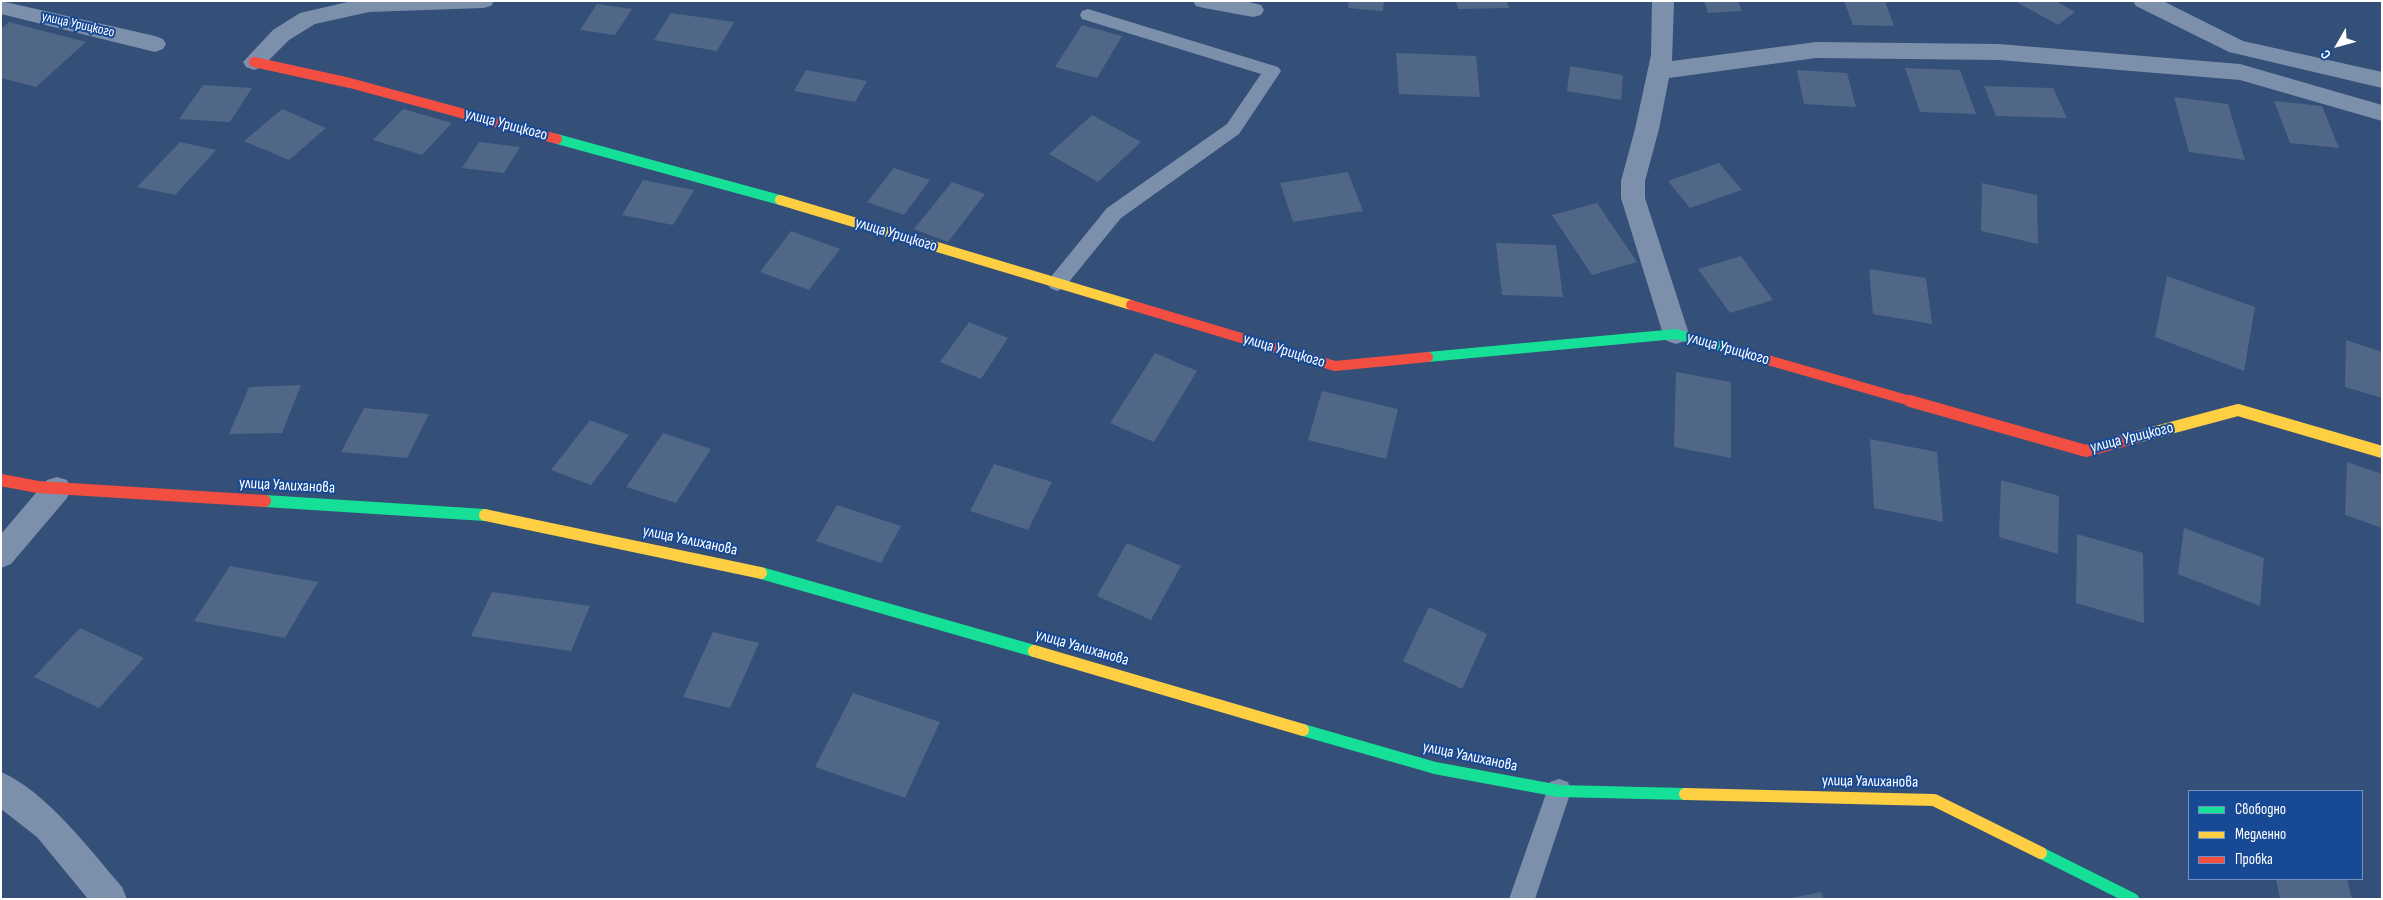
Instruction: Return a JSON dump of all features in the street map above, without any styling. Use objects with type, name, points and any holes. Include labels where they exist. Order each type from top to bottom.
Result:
[{"type":"street","points":[[254,62],[281,35],[308,18],[368,5],[483,1]]},
{"type":"street","points":[[1204,1],[1253,10]]},
{"type":"street","points":[[1663,1],[1662,55],[1633,181],[1633,198],[1676,334]]},
{"type":"street","points":[[2144,1],[2237,47],[2382,80]]},
{"type":"street","name":"улица Урицкого","points":[[1,7],[155,44]]},
{"type":"street","points":[[1659,71],[1816,50],[1999,52],[2240,72],[2382,113]]},
{"type":"street","name":"улица Урицкого","points":[[254,62],[350,83],[778,199],[1335,366],[1676,334],[2086,451],[2238,410],[2382,452]]},
{"type":"street","name":"улица Уалиханова","points":[[1,480],[38,488],[494,516],[778,577],[1435,768],[1560,791],[1934,800],[2134,899]]},
{"type":"street","points":[[1,555],[57,489]]},
{"type":"street","points":[[1,788],[48,826],[110,899]]},
{"type":"lane","points":[[1057,283],[1114,213],[1233,130],[1272,71],[1088,15]]},
{"type":"lane","points":[[1522,899],[1560,791]]},
{"type":"building","points":[[1349,1],[1384,1],[1383,11],[1348,8]]},
{"type":"building","points":[[1456,1],[1507,1],[1509,8],[1458,9]]},
{"type":"building","points":[[1704,1],[1738,1],[1742,11],[1708,13]]},
{"type":"building","points":[[1844,1],[1885,1],[1894,26],[1853,25]]},
{"type":"building","points":[[2015,1],[2056,1],[2075,12],[2058,25]]},
{"type":"building","points":[[597,4],[632,9],[615,35],[580,30]]},
{"type":"building","points":[[671,13],[734,22],[717,51],[654,40]]},
{"type":"building","points":[[9,22],[86,42],[36,87],[1,78],[1,29]]},
{"type":"building","points":[[1082,25],[1122,36],[1097,78],[1055,67]]},
{"type":"building","points":[[1396,53],[1476,56],[1480,97],[1399,94]]},
{"type":"building","points":[[1570,66],[1623,75],[1621,100],[1567,91]]},
{"type":"building","points":[[1905,68],[1960,70],[1976,114],[1920,112]]},
{"type":"building","points":[[806,70],[867,81],[855,102],[794,91]]},
{"type":"building","points":[[1797,70],[1847,73],[1856,107],[1804,104]]},
{"type":"building","points":[[203,85],[252,88],[230,122],[179,119]]},
{"type":"building","points":[[1984,86],[2053,88],[2067,118],[1996,116]]},
{"type":"building","points":[[2174,97],[2228,104],[2245,160],[2189,152]]},
{"type":"building","points":[[2274,101],[2322,106],[2339,148],[2290,143]]},
{"type":"building","points":[[282,109],[326,128],[289,160],[244,141]]},
{"type":"building","points":[[403,109],[452,123],[422,155],[373,140]]},
{"type":"building","points":[[1092,115],[1141,142],[1098,182],[1049,154]]},
{"type":"building","points":[[180,142],[216,150],[175,195],[137,187]]},
{"type":"building","points":[[479,142],[520,147],[504,173],[462,168]]},
{"type":"building","points":[[1719,163],[1742,190],[1690,208],[1668,181]]},
{"type":"building","points":[[894,168],[930,180],[904,215],[867,202]]},
{"type":"building","points":[[1348,172],[1363,211],[1293,222],[1280,183]]},
{"type":"building","points":[[643,180],[694,190],[673,225],[622,215]]},
{"type":"building","points":[[952,182],[985,194],[948,242],[914,229]]},
{"type":"building","points":[[1982,183],[2037,195],[2038,244],[1981,231]]},
{"type":"building","points":[[1597,203],[1637,262],[1592,275],[1552,215]]},
{"type":"building","points":[[791,231],[840,249],[809,290],[760,272]]},
{"type":"building","points":[[1496,243],[1556,245],[1563,297],[1502,295]]},
{"type":"building","points":[[1741,256],[1773,300],[1730,313],[1698,269]]},
{"type":"building","points":[[1869,269],[1926,278],[1932,324],[1873,314]]},
{"type":"building","points":[[2167,276],[2255,307],[2244,371],[2155,337]]},
{"type":"building","points":[[969,322],[1008,338],[981,379],[940,362]]},
{"type":"building","points":[[2346,340],[2382,352],[2382,398],[2345,387]]},
{"type":"building","points":[[1155,353],[1197,371],[1154,442],[1110,423]]},
{"type":"building","points":[[1676,372],[1731,382],[1731,458],[1674,447]]},
{"type":"building","points":[[301,385],[282,433],[229,434],[249,387]]},
{"type":"building","points":[[1322,391],[1398,409],[1386,459],[1308,440]]},
{"type":"building","points":[[364,408],[429,414],[407,458],[341,452]]},
{"type":"building","points":[[590,420],[629,435],[591,485],[551,470]]},
{"type":"building","points":[[663,433],[711,449],[676,503],[626,487]]},
{"type":"building","points":[[1870,439],[1937,452],[1943,522],[1874,508]]},
{"type":"building","points":[[2347,462],[2382,474],[2382,528],[2345,515]]},
{"type":"building","points":[[994,464],[1052,482],[1028,530],[970,511]]},
{"type":"building","points":[[2001,480],[2059,496],[2058,554],[1999,537]]},
{"type":"building","points":[[837,505],[901,526],[881,563],[816,541]]},
{"type":"building","points":[[2184,528],[2264,558],[2260,606],[2178,574]]},
{"type":"building","points":[[2077,534],[2143,553],[2144,623],[2076,603]]},
{"type":"building","points":[[1127,543],[1181,566],[1151,620],[1097,596]]},
{"type":"building","points":[[230,566],[318,582],[285,638],[194,621]]},
{"type":"building","points":[[492,592],[590,606],[571,651],[471,636]]},
{"type":"building","points":[[1429,607],[1487,634],[1462,689],[1403,661]]},
{"type":"building","points":[[80,628],[144,658],[99,708],[34,677]]},
{"type":"building","points":[[713,632],[759,643],[730,708],[683,697]]},
{"type":"building","points":[[853,693],[940,722],[905,798],[815,767]]},
{"type":"building","points":[[2276,880],[2347,880],[2352,899],[2280,899]]},
{"type":"building","points":[[1821,892],[1824,899],[1791,899],[1791,898]]},
{"type":"traffic: fast","points":[[557,139],[780,200]]},
{"type":"traffic: fast","points":[[1428,357],[1676,334],[1726,348]]},
{"type":"traffic: fast","points":[[265,501],[485,515]]},
{"type":"traffic: fast","points":[[761,573],[1034,651]]},
{"type":"traffic: fast","points":[[1303,730],[1435,768],[1559,791],[1685,794]]},
{"type":"traffic: fast","points":[[2041,853],[2133,899]]},
{"type":"traffic: slow","points":[[780,200],[1131,305]]},
{"type":"traffic: slow","points":[[2137,437],[2238,410],[2382,452]]},
{"type":"traffic: slow","points":[[485,515],[761,573]]},
{"type":"traffic: slow","points":[[1034,651],[1303,730]]},
{"type":"traffic: slow","points":[[1685,794],[1934,800],[2041,853]]},
{"type":"traffic: jam","points":[[254,62],[350,83],[557,139]]},
{"type":"traffic: jam","points":[[1131,305],[1335,366],[1428,357]]},
{"type":"traffic: jam","points":[[1726,348],[2086,451],[2137,437]]},
{"type":"traffic: jam","points":[[1,480],[38,487],[265,501]]}]
